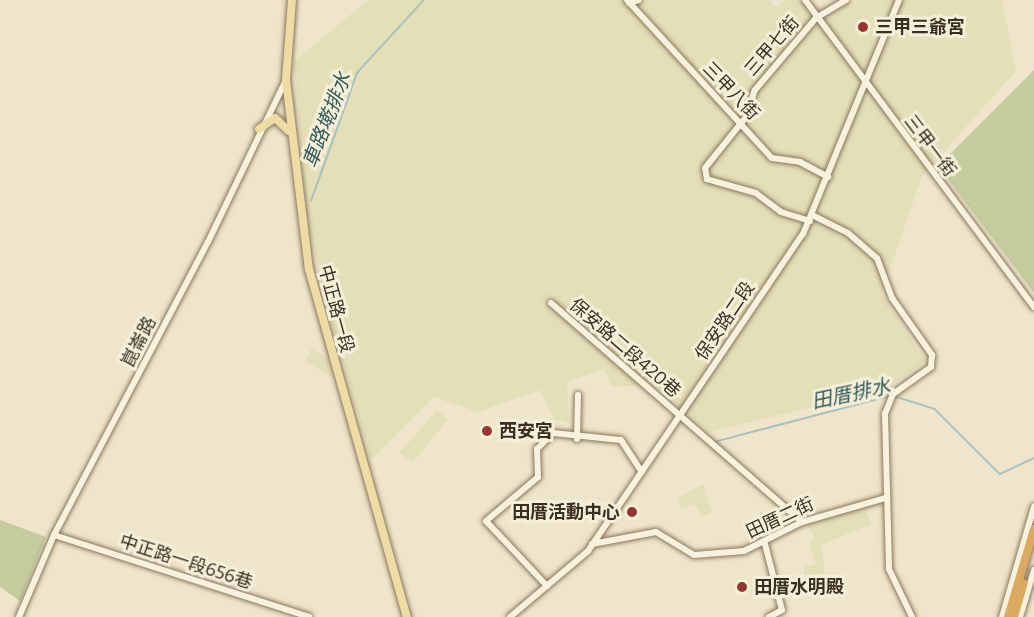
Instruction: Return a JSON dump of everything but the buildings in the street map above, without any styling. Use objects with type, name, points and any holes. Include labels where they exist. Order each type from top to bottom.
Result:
[{"type":"highway","points":[[1008,617],[1034,529]]},
{"type":"highway","points":[[1014,617],[1034,549]]},
{"type":"main road","name":"中正路一段","points":[[292,0],[286,80],[289,131],[309,268],[407,617]]},
{"type":"main road","points":[[259,129],[275,118],[289,131]]},
{"type":"street","points":[[628,2],[639,0]]},
{"type":"street","name":"三甲一街","points":[[805,0],[865,85],[1034,307]]},
{"type":"street","name":"三甲七街","points":[[811,218],[782,212],[756,193],[707,179],[705,168],[741,124],[754,90],[816,18],[846,0]]},
{"type":"street","name":"保安路二段","points":[[510,617],[592,544],[811,218],[899,0]]},
{"type":"street","name":"三甲八街","points":[[628,2],[772,158],[800,162],[828,177]]},
{"type":"street","name":"崑崙路","points":[[19,617],[54,535],[208,242],[259,129],[286,80]]},
{"type":"street","points":[[811,218],[848,233],[877,258],[892,298],[932,355],[931,367],[893,396],[885,414],[885,498],[891,580],[912,617]]},
{"type":"street","name":"保安路二段420巷","points":[[551,303],[802,522]]},
{"type":"street","points":[[577,439],[578,395]]},
{"type":"street","points":[[547,586],[486,521],[538,477],[535,452],[550,434],[577,439],[624,441],[642,472]]},
{"type":"street","name":"田厝二街","points":[[592,544],[656,532],[694,555],[744,551],[765,544],[802,522],[885,498]]},
{"type":"street","points":[[1002,617],[1034,507]]},
{"type":"street","name":"中正路一段656巷","points":[[54,535],[309,617]]},
{"type":"street","points":[[765,544],[782,610],[769,617]]},
{"type":"street","points":[[1020,617],[1034,570]]},
{"type":"shaded area","points":[[368,0],[769,0],[777,8],[785,0],[801,0],[814,22],[856,0],[1002,0],[1016,71],[922,176],[881,294],[925,361],[887,389],[709,432],[657,386],[611,386],[604,369],[567,382],[569,423],[555,420],[540,390],[478,412],[434,397],[371,460],[327,308],[307,215],[294,62]]},
{"type":"shaded area","points":[[312,348],[327,358],[334,378],[305,361]]},
{"type":"shaded area","points":[[437,411],[448,419],[413,462],[399,453]]},
{"type":"shaded area","points":[[703,484],[712,512],[702,517],[695,504],[681,509],[678,498]]},
{"type":"shaded area","points":[[864,503],[871,524],[821,545],[825,573],[804,575],[805,566],[816,565],[809,542],[815,539],[807,524]]},
{"type":"green space","points":[[1034,70],[1034,293],[938,166]]},
{"type":"green space","points":[[0,520],[46,537],[20,601],[0,587]]},
{"type":"waterway","name":"車路墘排水","points":[[311,201],[357,73],[424,0]]},
{"type":"waterway","name":"田厝排水","points":[[714,442],[889,396]]},
{"type":"waterway","name":"田厝排水","points":[[894,396],[935,409],[1000,474],[1034,458]]},
{"type":"place","name":"三甲三爺宮","points":[[863,27]]},
{"type":"place","name":"西安宮","points":[[487,431]]},
{"type":"place","name":"田厝活動中心","points":[[632,512]]},
{"type":"place","name":"田厝水明殿","points":[[742,587]]}]
